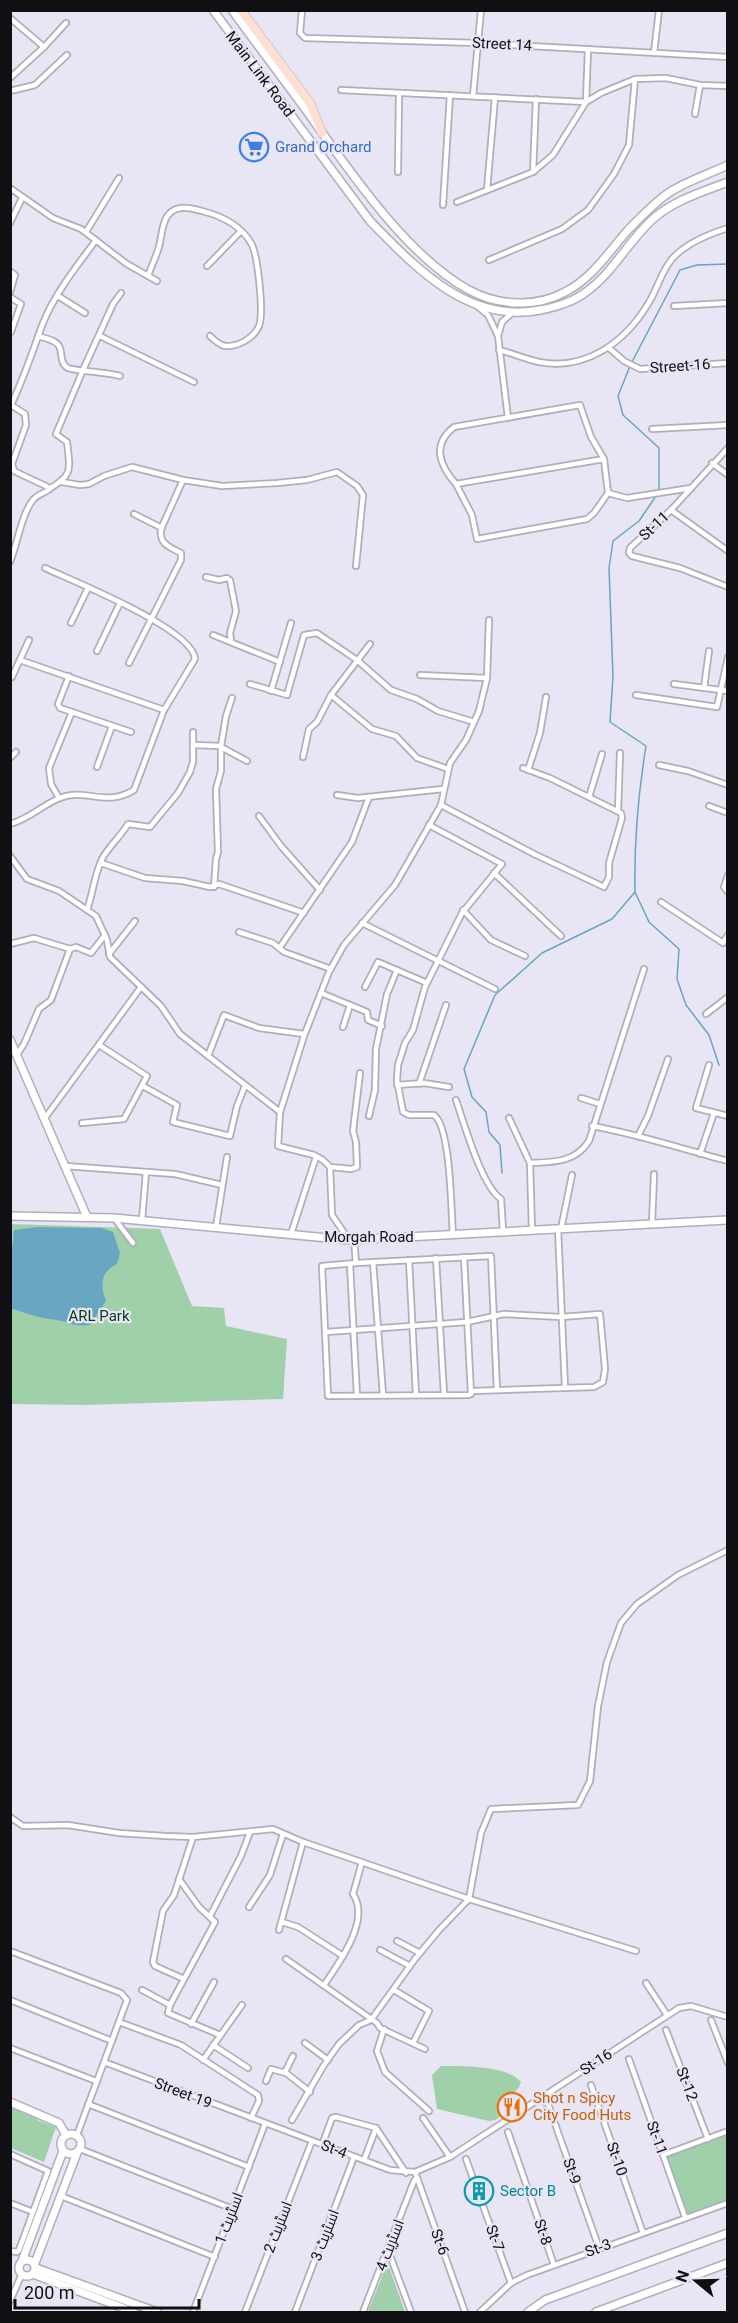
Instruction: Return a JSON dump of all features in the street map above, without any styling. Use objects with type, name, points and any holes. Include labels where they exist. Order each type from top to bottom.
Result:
[{"type":"main road","points":[[241,10],[310,103],[322,133]]},
{"type":"street","name":"Main Link Road","points":[[213,10],[370,221],[446,290],[478,307],[512,313],[551,308],[586,293],[654,218],[674,203],[728,182]]},
{"type":"street","name":"Main Link Road","points":[[232,10],[346,166],[393,223],[442,272],[472,292],[503,302],[544,300],[578,285],[593,272],[630,228],[669,193],[728,165]]},
{"type":"street","name":"Street 14","points":[[302,10],[300,33],[305,38],[478,43],[728,57]]},
{"type":"street","points":[[473,96],[481,10]]},
{"type":"street","points":[[654,53],[659,10]]},
{"type":"street","points":[[10,18],[45,47]]},
{"type":"street","points":[[10,78],[45,47],[66,23]]},
{"type":"street","points":[[457,202],[533,172],[553,154],[586,102],[588,49]]},
{"type":"street","points":[[10,90],[35,85],[67,55]]},
{"type":"street","points":[[340,90],[586,102],[635,79],[666,78],[700,85],[728,86]]},
{"type":"street","points":[[489,260],[562,229],[588,210],[614,174],[629,145],[635,79]]},
{"type":"street","points":[[695,114],[700,85]]},
{"type":"street","points":[[398,172],[399,93]]},
{"type":"street","points":[[442,205],[450,95]]},
{"type":"street","points":[[487,190],[495,98]]},
{"type":"street","points":[[533,172],[536,99]]},
{"type":"street","points":[[86,232],[119,178]]},
{"type":"street","points":[[10,188],[53,218],[86,232],[127,264],[157,281]]},
{"type":"street","points":[[669,193],[674,203]]},
{"type":"street","points":[[10,223],[22,198]]},
{"type":"street","points":[[148,276],[159,248],[165,219],[174,209],[186,207],[215,215],[241,231],[253,245],[257,267],[259,326],[245,342],[233,345],[223,346],[210,336]]},
{"type":"street","points":[[499,350],[539,362],[562,363],[592,356],[609,348],[633,326],[649,303],[673,259],[693,244],[728,228]]},
{"type":"street","points":[[207,266],[241,231]]},
{"type":"street","points":[[50,488],[14,471],[12,464],[26,426],[25,414],[11,405],[38,336],[58,296],[96,240]]},
{"type":"street","points":[[10,271],[15,274],[10,292]]},
{"type":"street","points":[[10,562],[27,510],[34,499],[62,482],[68,474],[67,442],[56,434],[113,304],[121,293]]},
{"type":"street","points":[[58,296],[85,313]]},
{"type":"street","points":[[10,297],[21,303],[11,332]]},
{"type":"street","points":[[674,306],[728,303]]},
{"type":"street","points":[[478,307],[488,315],[498,336]]},
{"type":"street","points":[[508,418],[498,336],[502,322],[512,313]]},
{"type":"street","points":[[38,336],[60,346],[62,362],[68,368],[120,375]]},
{"type":"street","points":[[100,336],[194,382]]},
{"type":"street","name":"Street-16","points":[[609,348],[624,361],[640,369],[728,363]]},
{"type":"street","points":[[580,405],[591,437],[604,459],[608,493],[594,513],[586,519],[477,539],[472,515],[456,484],[444,470],[440,456],[443,441],[451,429],[471,423],[580,405]]},
{"type":"street","points":[[652,429],[728,425]]},
{"type":"street","name":"St-11","points":[[728,448],[671,510],[630,548],[629,553],[632,556],[680,568],[728,587]]},
{"type":"street","points":[[456,484],[604,459]]},
{"type":"street","points":[[712,463],[728,475]]},
{"type":"street","points":[[62,482],[90,484],[112,473],[132,467],[183,480],[222,486],[248,486],[308,480],[337,472],[357,486],[363,495],[356,566]]},
{"type":"street","points":[[129,663],[182,556],[181,553],[163,543],[160,537],[183,480]]},
{"type":"street","points":[[608,493],[627,498],[691,488]]},
{"type":"street","points":[[671,510],[728,551]]},
{"type":"street","points":[[134,514],[162,528]]},
{"type":"street","points":[[10,824],[22,821],[59,798],[74,795],[112,799],[134,790],[164,710],[195,658],[186,641],[151,618],[45,567]]},
{"type":"street","points":[[206,577],[230,580],[236,611],[230,633],[231,641]]},
{"type":"street","points":[[71,623],[88,588]]},
{"type":"street","points":[[97,651],[120,603]]},
{"type":"street","points":[[360,1072],[353,1131],[357,1167],[351,1169],[330,1167],[316,1157],[278,1146],[279,1112],[304,1034],[331,969],[344,945],[394,885],[441,805],[448,769],[474,722],[487,678],[489,620]]},
{"type":"street","points":[[271,691],[291,622]]},
{"type":"street","points":[[250,684],[287,695],[306,633],[317,633],[357,660],[391,690],[417,699],[438,711],[474,722]]},
{"type":"street","points":[[213,634],[280,662]]},
{"type":"street","points":[[12,677],[29,640]]},
{"type":"street","points":[[303,757],[309,729],[317,722],[331,695],[370,644]]},
{"type":"street","points":[[704,688],[709,651]]},
{"type":"street","points":[[636,695],[717,707],[728,657]]},
{"type":"street","points":[[20,660],[164,710]]},
{"type":"street","points":[[420,675],[487,678]]},
{"type":"street","points":[[69,676],[58,704],[60,708],[131,732]]},
{"type":"street","points":[[674,684],[728,691]]},
{"type":"street","points":[[331,695],[372,729],[396,736],[417,758],[448,769]]},
{"type":"street","points":[[546,697],[540,733],[525,769],[550,778],[618,811]]},
{"type":"street","points":[[214,887],[216,859],[219,852],[216,789],[221,771],[221,747],[226,716],[232,698]]},
{"type":"street","points":[[59,798],[51,784],[49,768],[72,712]]},
{"type":"street","points":[[97,767],[112,726]]},
{"type":"street","points":[[87,910],[94,878],[109,848],[128,824],[150,827],[178,793],[193,762],[194,732]]},
{"type":"street","points":[[193,745],[221,747],[247,761]]},
{"type":"street","points":[[10,758],[16,752]]},
{"type":"street","points":[[441,805],[534,854],[604,887],[609,877],[609,863],[622,818],[618,811],[620,753]]},
{"type":"street","points":[[589,797],[602,754]]},
{"type":"street","points":[[659,765],[688,771],[728,785]]},
{"type":"street","points":[[338,795],[369,797],[443,789]]},
{"type":"street","points":[[280,947],[356,834],[369,797]]},
{"type":"street","points":[[709,806],[728,813]]},
{"type":"street","points":[[259,816],[281,846],[320,890]]},
{"type":"street","points":[[429,825],[502,864],[463,910],[427,983],[413,1030],[405,1043],[398,1065],[398,1085],[403,1112],[406,1115],[434,1115],[442,1124],[447,1145],[453,1235]]},
{"type":"street","points":[[10,855],[27,879],[55,888],[96,916],[105,935],[109,954],[160,1006],[180,1034],[279,1112]]},
{"type":"street","points":[[101,863],[137,876],[166,878],[214,887],[219,884],[304,913]]},
{"type":"street","points":[[494,873],[561,936]]},
{"type":"street","points":[[728,875],[724,887],[728,892]]},
{"type":"street","points":[[661,902],[723,943],[728,935]]},
{"type":"street","points":[[463,910],[491,940],[525,956]]},
{"type":"street","points":[[109,954],[135,921]]},
{"type":"street","points":[[362,924],[495,989]]},
{"type":"street","points":[[239,932],[331,969]]},
{"type":"street","points":[[10,944],[34,938],[70,949],[76,947],[91,953],[105,935]]},
{"type":"street","points":[[18,1053],[39,1009],[51,1000],[70,949]]},
{"type":"street","points":[[365,987],[378,962],[427,983]]},
{"type":"street","points":[[530,1163],[568,1160],[585,1147],[644,969]]},
{"type":"street","points":[[369,1116],[375,1090],[376,1049],[387,994],[397,970]]},
{"type":"street","points":[[45,1118],[141,987]]},
{"type":"street","points":[[321,993],[367,1012],[368,1020],[382,1026]]},
{"type":"street","points":[[706,1014],[728,997]]},
{"type":"street","points":[[343,1028],[350,1005]]},
{"type":"street","points":[[419,1083],[446,1005]]},
{"type":"street","points":[[208,1056],[224,1015],[259,1028],[304,1034]]},
{"type":"street","points":[[10,1040],[18,1053],[87,1217]]},
{"type":"street","points":[[82,1123],[124,1119],[147,1076],[99,1045]]},
{"type":"street","points":[[638,1136],[648,1116],[668,1059]]},
{"type":"street","points":[[709,1065],[696,1108],[728,1116]]},
{"type":"street","points":[[398,1085],[419,1083],[449,1087]]},
{"type":"street","points":[[143,1086],[177,1105],[173,1122],[230,1136],[237,1106],[245,1086]]},
{"type":"street","points":[[580,1098],[600,1104]]},
{"type":"street","points":[[456,1100],[465,1129],[490,1188],[501,1199],[503,1232]]},
{"type":"street","points":[[700,1154],[714,1113]]},
{"type":"street","points":[[509,1118],[530,1163],[532,1230]]},
{"type":"street","points":[[592,1126],[728,1161]]},
{"type":"street","points":[[216,1227],[227,1157]]},
{"type":"street","points":[[291,1234],[316,1157]]},
{"type":"street","points":[[66,1166],[174,1174],[222,1185]]},
{"type":"street","points":[[330,1167],[332,1215],[352,1239],[356,1263]]},
{"type":"street","points":[[141,1221],[146,1172]]},
{"type":"street","points":[[652,1224],[654,1174]]},
{"type":"street","points":[[565,1388],[559,1229],[572,1175]]},
{"type":"street","name":"Morgah Road","points":[[10,1216],[114,1218],[352,1239],[728,1220]]},
{"type":"street","points":[[114,1218],[132,1243]]},
{"type":"street","points":[[326,1332],[466,1322],[494,1315],[523,1313],[561,1317],[600,1314],[605,1369],[603,1382],[594,1387],[473,1391],[471,1394],[444,1395],[328,1396],[322,1266],[491,1256],[494,1315],[497,1390]]},
{"type":"street","points":[[464,1257],[471,1394]]},
{"type":"street","points":[[436,1258],[444,1395]]},
{"type":"street","points":[[409,1260],[416,1395]]},
{"type":"street","points":[[373,1262],[383,1395]]},
{"type":"street","points":[[350,1264],[357,1396]]},
{"type":"street","points":[[292,2120],[339,2044],[359,2025],[371,2020],[420,1953],[469,1899],[481,1833],[491,1809],[578,1805],[590,1781],[598,1706],[608,1662],[621,1623],[637,1604],[678,1575],[728,1550]]},
{"type":"street","points":[[10,1816],[23,1826],[68,1825],[119,1833],[193,1837],[273,1829],[303,1842],[469,1899],[636,1951]]},
{"type":"street","points":[[210,1916],[241,1856],[250,1832]]},
{"type":"street","points":[[249,1907],[270,1875],[283,1834]]},
{"type":"street","points":[[184,1979],[153,1962],[163,1911],[174,1895],[193,1837]]},
{"type":"street","points":[[279,1930],[303,1842]]},
{"type":"street","points":[[324,1985],[343,1956],[357,1928],[358,1903],[353,1894],[362,1862]]},
{"type":"street","points":[[179,1879],[198,1907],[210,1916],[214,1924],[170,2005],[169,2015],[220,2035]]},
{"type":"street","points":[[282,1922],[298,1927],[343,1956]]},
{"type":"street","points":[[397,1941],[420,1953]]},
{"type":"street","points":[[380,1950],[410,1966]]},
{"type":"street","points":[[10,1951],[121,1993],[127,2002],[76,2135]]},
{"type":"street","points":[[286,1959],[384,2029],[425,2049]]},
{"type":"street","points":[[191,2024],[214,1982]]},
{"type":"street","points":[[646,1983],[667,2015]]},
{"type":"street","points":[[142,1990],[170,2005]]},
{"type":"street","points":[[394,1990],[429,2011],[412,2043]]},
{"type":"street","points":[[10,2000],[112,2041]]},
{"type":"street","points":[[203,2060],[242,2005]]},
{"type":"street","name":"St-16","points":[[406,2172],[416,2175],[450,2157],[679,2008],[691,2006],[728,2017]]},
{"type":"street","points":[[711,2020],[728,2063]]},
{"type":"street","points":[[119,2022],[171,2040],[258,2095],[259,2101],[251,2118]]},
{"type":"street","points":[[384,2029],[377,2051],[385,2072],[429,2110]]},
{"type":"street","name":"St-12","points":[[666,2030],[708,2139]]},
{"type":"street","points":[[305,2043],[328,2060]]},
{"type":"street","points":[[213,2045],[248,2068]]},
{"type":"street","points":[[10,2048],[96,2081]]},
{"type":"street","points":[[286,2073],[293,2056]]},
{"type":"street","name":"St-11","points":[[630,2059],[685,2217]]},
{"type":"street","name":"Street 19","points":[[104,2062],[264,2123]]},
{"type":"street","points":[[266,2081],[271,2069],[286,2073],[309,2091]]},
{"type":"street","name":"St-10","points":[[591,2085],[643,2233]]},
{"type":"street","name":"St-9","points":[[540,2099],[548,2104],[599,2248]]},
{"type":"street","points":[[10,2102],[59,2123],[66,2135]]},
{"type":"street","points":[[88,2104],[249,2167]]},
{"type":"street","points":[[322,2145],[332,2118],[336,2117],[376,2128],[406,2172]]},
{"type":"street","points":[[423,2118],[450,2157]]},
{"type":"street","name":"اسٹریٹ 1","points":[[194,2313],[264,2123]]},
{"type":"street","name":"St-4","points":[[264,2123],[390,2170],[406,2172]]},
{"type":"street","points":[[364,2160],[376,2128]]},
{"type":"street","points":[[663,2155],[728,2131]]},
{"type":"street","name":"St-8","points":[[508,2132],[554,2265]]},
{"type":"street","points":[[10,2301],[22,2274],[19,2267],[63,2151],[61,2142],[66,2135],[76,2135]]},
{"type":"street","points":[[22,2274],[26,2276],[34,2268],[79,2151],[81,2143],[76,2135]]},
{"type":"street","name":"اسٹریٹ 2","points":[[245,2313],[312,2141]]},
{"type":"street","points":[[63,2151],[68,2154],[79,2151],[233,2209]]},
{"type":"street","points":[[10,2154],[48,2170],[19,2250],[10,2251]]},
{"type":"street","name":"اسٹریٹ 3","points":[[295,2313],[354,2157]]},
{"type":"street","name":"St-7","points":[[466,2158],[512,2283]]},
{"type":"street","name":"اسٹریٹ 4","points":[[363,2313],[416,2175]]},
{"type":"street","name":"St-6","points":[[416,2175],[465,2313]]},
{"type":"street","points":[[61,2196],[215,2257]]},
{"type":"street","points":[[10,2203],[33,2212]]},
{"type":"street","name":"St-3","points":[[480,2313],[512,2283],[527,2275],[728,2203]]},
{"type":"street","points":[[528,2313],[545,2300],[728,2233]]},
{"type":"street","points":[[388,2249],[411,2313]]},
{"type":"street","points":[[22,2261],[29,2259],[34,2268],[134,2313]]},
{"type":"street","points":[[596,2313],[728,2264]]},
{"type":"street","points":[[34,2268],[157,2313]]},
{"type":"street","points":[[537,2313],[545,2300]]},
{"type":"green space","name":"ARL Park","points":[[11,1224],[160,1229],[192,1306],[224,1308],[226,1326],[287,1339],[283,1399],[84,1405],[11,1404]]},
{"type":"green space","points":[[441,2066],[495,2069],[514,2076],[521,2082],[506,2103],[502,2115],[489,2121],[437,2109],[432,2075]]},
{"type":"green space","points":[[11,2105],[38,2116],[37,2120],[56,2127],[44,2162],[11,2148]]},
{"type":"green space","points":[[727,2131],[727,2203],[685,2217],[663,2155]]},
{"type":"green space","points":[[387,2264],[405,2312],[368,2312]]},
{"type":"water","points":[[37,1227],[101,1228],[113,1232],[120,1253],[117,1264],[104,1275],[102,1284],[106,1301],[90,1325],[76,1325],[11,1310],[10,1248],[13,1244],[14,1230]]},
{"type":"waterway","points":[[632,362],[680,270],[697,265],[728,264]]},
{"type":"waterway","points":[[630,366],[618,396],[623,415],[659,448],[659,492]]},
{"type":"waterway","points":[[502,1173],[500,1145],[489,1132],[486,1112],[472,1097],[464,1069],[495,995],[542,953],[612,919],[635,892],[637,819],[646,746],[610,722],[613,676],[609,568],[613,541],[639,521],[656,496]]},
{"type":"waterway","points":[[635,892],[649,922],[679,949],[677,979],[686,1005],[709,1035],[719,1065]]},
{"type":"place","name":"Grand Orchard","points":[[254,147]]},
{"type":"place","name":"Shot n Spicy City Food Huts","points":[[512,2107]]},
{"type":"place","name":"Sector B","points":[[479,2191]]}]
